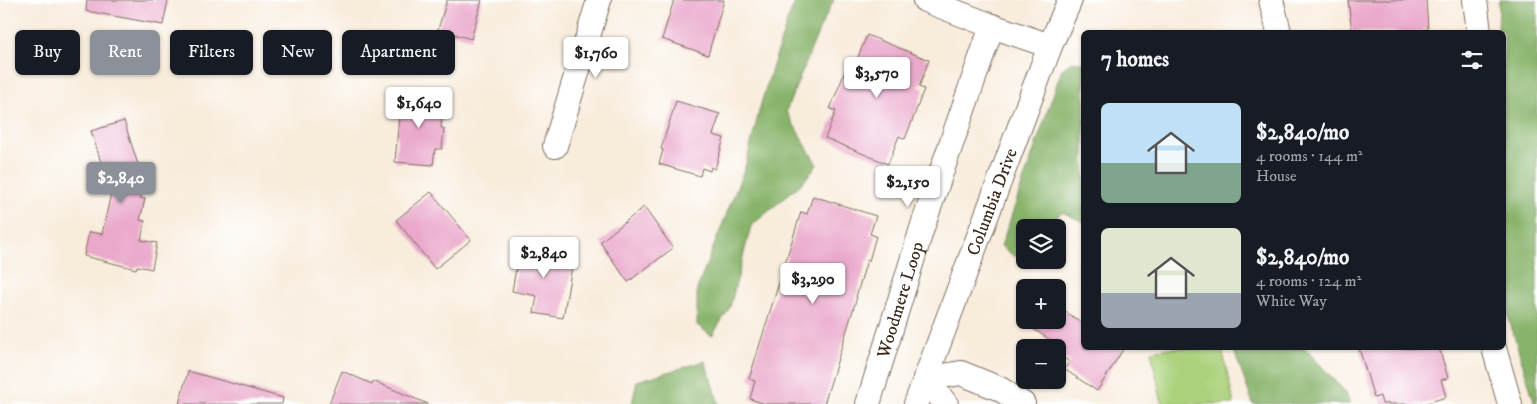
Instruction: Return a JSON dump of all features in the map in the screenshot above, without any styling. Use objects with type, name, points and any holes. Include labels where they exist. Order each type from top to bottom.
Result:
[{"type":"street","points":[[555,146],[599,0]]},
{"type":"street","points":[[925,0],[1050,46]]},
{"type":"street","name":"Columbia Drive","points":[[916,404],[1050,46],[1070,0]]},
{"type":"street","points":[[1270,0],[1278,30]]},
{"type":"street","points":[[1475,0],[1479,30]]},
{"type":"street","name":"Woodmere Loop","points":[[868,404],[923,225],[992,26]]},
{"type":"street","points":[[1495,350],[1510,404]]},
{"type":"street","points":[[925,379],[961,374],[1000,389],[1023,404]]},
{"type":"street","points":[[925,379],[946,404]]},
{"type":"green space","points":[[796,0],[834,0],[819,30],[786,111],[817,165],[803,182],[751,226],[730,307],[712,336],[697,325],[697,289],[745,167],[762,100]]},
{"type":"green space","points":[[1499,0],[1537,0],[1537,404],[1535,404],[1506,310],[1506,30],[1498,30]]},
{"type":"green space","points":[[1073,61],[1081,62],[1081,221],[1062,212],[1054,219],[1016,219],[1016,256],[1001,246],[1062,69]]},
{"type":"green space","points":[[1222,350],[1234,404],[1162,404],[1151,351]]},
{"type":"green space","points":[[1234,350],[1307,350],[1346,393],[1350,404],[1253,404]]},
{"type":"green space","points":[[705,361],[719,404],[632,404],[637,381]]},
{"type":"building","points":[[87,0],[168,0],[163,25],[86,11]]},
{"type":"building","points":[[447,0],[482,0],[471,39],[455,34],[455,30],[438,29]]},
{"type":"building","points":[[674,0],[724,0],[708,55],[662,39]]},
{"type":"building","points":[[1348,0],[1426,0],[1428,29],[1352,30]]},
{"type":"building","points":[[867,35],[929,60],[919,87],[924,89],[905,139],[899,136],[888,164],[825,138],[836,111],[830,109],[850,59],[856,62]]},
{"type":"building","points":[[401,94],[439,97],[438,103],[443,103],[441,128],[444,128],[442,149],[435,149],[433,165],[395,162]]},
{"type":"building","points":[[676,101],[720,114],[713,135],[724,138],[715,169],[711,167],[710,171],[702,168],[700,176],[659,164],[663,150],[661,149]]},
{"type":"building","points":[[124,121],[144,183],[140,198],[145,199],[140,220],[145,221],[141,240],[157,243],[152,269],[137,266],[136,269],[84,256],[89,232],[102,234],[111,193],[91,131]]},
{"type":"building","points":[[431,192],[471,240],[435,269],[396,220]]},
{"type":"building","points":[[813,196],[876,216],[870,234],[876,236],[869,261],[867,260],[824,404],[766,404],[750,399],[755,381],[749,379],[801,212],[807,214]]},
{"type":"building","points":[[644,207],[673,248],[628,282],[600,242]]},
{"type":"building","points":[[520,246],[574,255],[563,318],[534,313],[537,296],[512,291]]},
{"type":"building","points":[[1066,312],[1081,322],[1081,350],[1123,350],[1097,391],[1066,370],[1066,367],[1070,362],[1066,359],[1066,339],[1049,339],[1033,329],[1066,329]]},
{"type":"building","points":[[1360,350],[1440,350],[1448,378],[1441,380],[1446,397],[1423,404],[1382,404],[1380,396],[1374,398]]},
{"type":"building","points":[[188,371],[283,398],[282,404],[179,404]]},
{"type":"building","points":[[342,371],[372,384],[373,381],[428,404],[329,404]]}]
